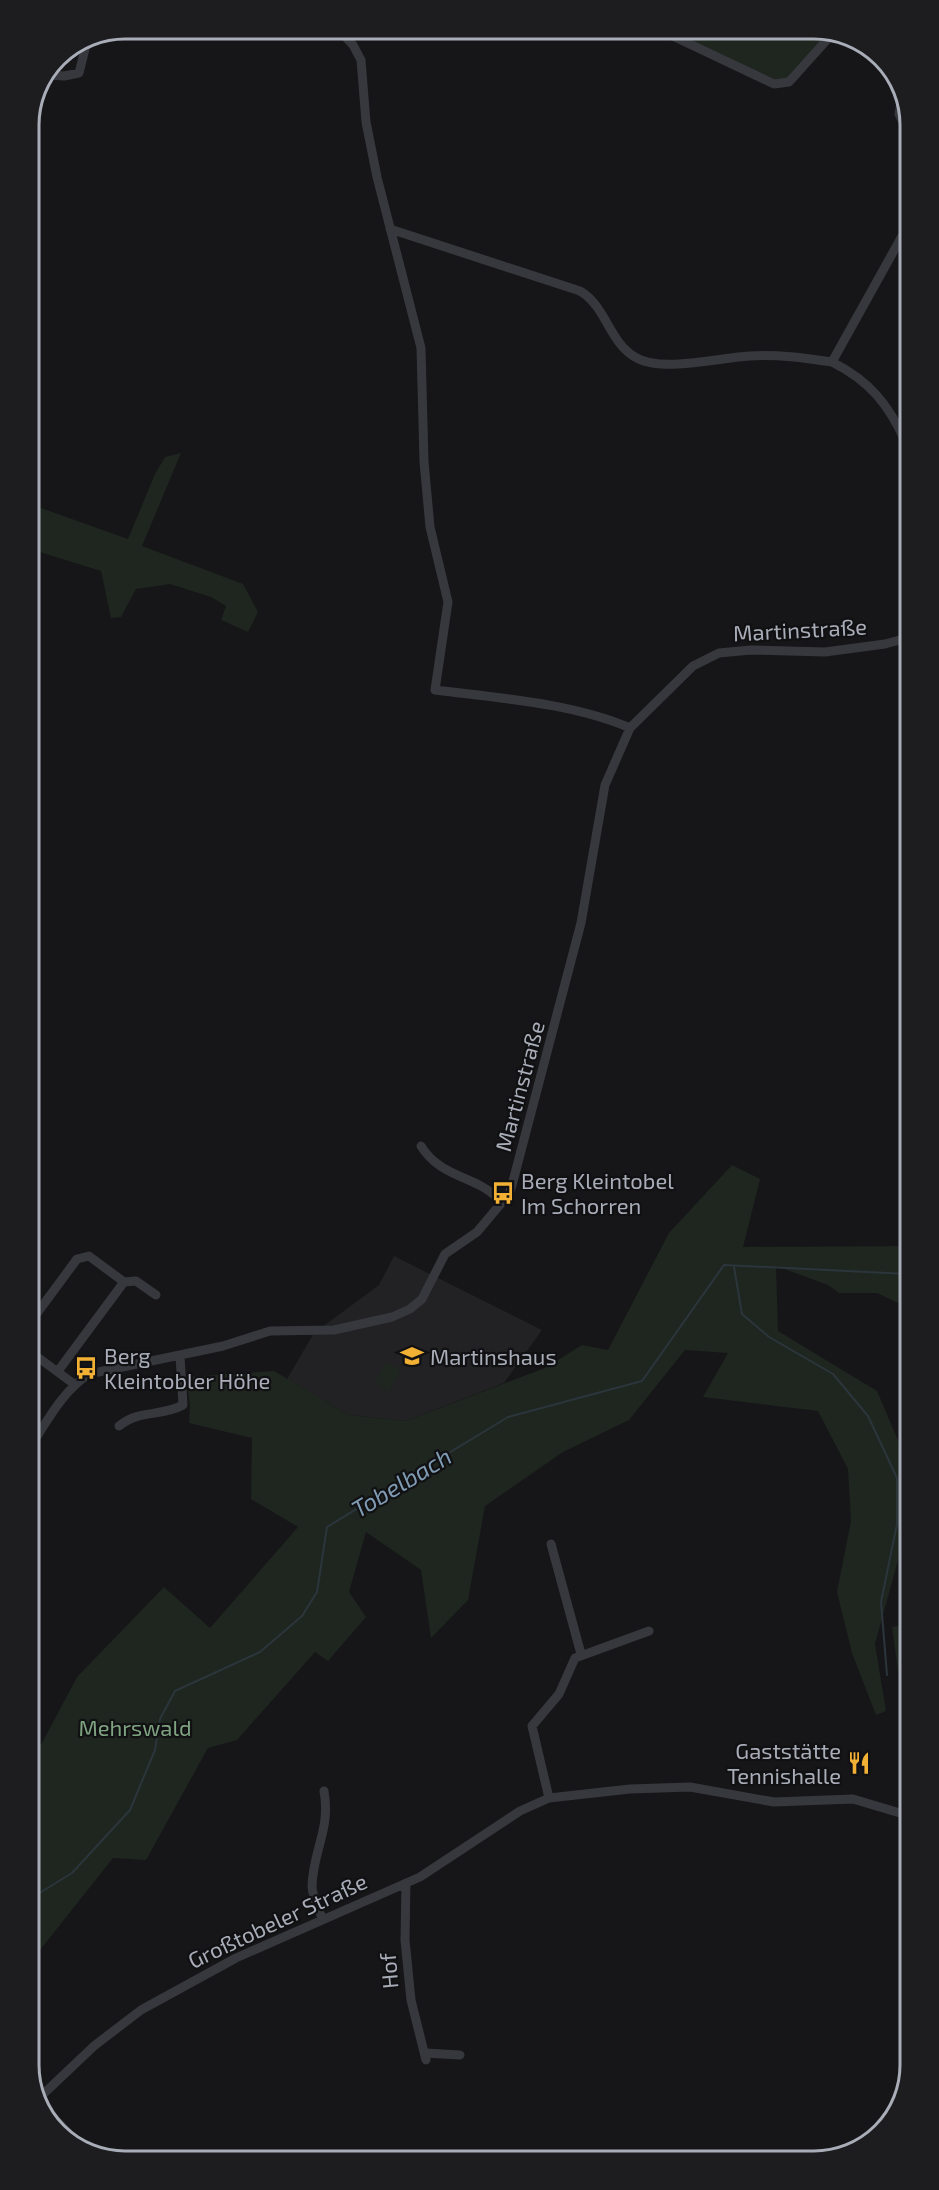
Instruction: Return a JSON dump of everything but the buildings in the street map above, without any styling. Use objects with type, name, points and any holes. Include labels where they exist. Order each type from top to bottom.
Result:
[{"type":"street","points":[[348,39],[361,60],[366,122],[390,229],[421,348],[424,462],[430,527],[448,602],[435,690],[497,697],[609,718],[630,728]]},
{"type":"street","points":[[679,39],[774,84],[789,82],[827,40]]},
{"type":"street","points":[[55,75],[79,73],[85,50]]},
{"type":"street","points":[[390,229],[580,291],[593,298],[621,345],[634,357],[650,364],[750,356],[785,356],[832,362],[860,377],[879,395],[900,432]]},
{"type":"street","points":[[832,362],[900,240]]},
{"type":"street","name":"Martinstraße","points":[[39,1434],[74,1384],[104,1369],[180,1356],[223,1346],[270,1331],[334,1330],[365,1325],[410,1309],[422,1299],[445,1254],[453,1246],[473,1235],[503,1202],[512,1185],[568,980],[581,923],[605,785],[630,728],[693,666],[719,653],[751,650],[825,652],[900,640]]},
{"type":"street","points":[[422,1146],[433,1161],[450,1173],[482,1186],[503,1202]]},
{"type":"street","points":[[39,1311],[77,1259],[84,1256],[89,1256],[124,1282],[136,1281],[156,1295]]},
{"type":"street","points":[[58,1371],[124,1282]]},
{"type":"street","points":[[119,1426],[132,1416],[176,1409],[183,1405],[180,1356]]},
{"type":"street","points":[[39,1358],[74,1384]]},
{"type":"street","points":[[551,1544],[581,1654]]},
{"type":"street","points":[[549,1798],[532,1726],[559,1694],[570,1666],[581,1654],[603,1650],[649,1631]]},
{"type":"street","name":"Großtobeler Straße","points":[[44,2094],[94,2046],[141,2010],[236,1958],[322,1918],[420,1877],[520,1811],[549,1798],[630,1789],[690,1787],[774,1802],[853,1799],[900,1813]]},
{"type":"street","points":[[322,1918],[312,1886],[326,1824],[327,1810],[324,1791]]},
{"type":"street","name":"Hof","points":[[406,1883],[405,1940],[411,2000],[425,2056],[460,2055]]},
{"type":"shaded area","name":"Martinshaus","points":[[394,1256],[542,1330],[504,1383],[406,1421],[349,1415],[287,1379],[314,1333],[379,1285]]},
{"type":"green space","points":[[680,39],[827,40],[789,82],[774,84]]},
{"type":"green space","points":[[181,453],[142,546],[243,584],[258,612],[248,632],[221,620],[226,606],[211,597],[170,584],[136,589],[121,617],[111,618],[101,571],[39,552],[39,507],[128,539],[155,474],[165,457]]},
{"type":"green space","name":"Mehrswald","points":[[732,1165],[760,1179],[743,1247],[900,1246],[900,1304],[877,1293],[839,1293],[828,1285],[776,1266],[778,1331],[877,1391],[900,1445],[900,1553],[875,1644],[886,1711],[876,1715],[852,1653],[837,1592],[851,1521],[848,1469],[818,1411],[703,1397],[728,1353],[685,1350],[629,1420],[563,1452],[485,1506],[468,1600],[431,1638],[421,1570],[366,1532],[349,1592],[366,1617],[328,1661],[315,1652],[237,1740],[208,1748],[146,1860],[113,1858],[39,1951],[39,1745],[77,1677],[164,1587],[210,1628],[298,1527],[251,1499],[252,1438],[189,1423],[190,1406],[186,1377],[274,1371],[349,1415],[406,1421],[545,1368],[582,1345],[608,1350],[669,1233]]},
{"type":"green space","points":[[386,1362],[401,1370],[389,1391],[374,1383]]},
{"type":"green space","points":[[900,1626],[900,1686],[892,1627]]},
{"type":"waterway","name":"Tobelbach","points":[[39,1893],[72,1873],[130,1810],[155,1750],[160,1719],[175,1691],[260,1652],[302,1616],[317,1592],[327,1527],[508,1417],[642,1381],[724,1265],[900,1274]]},
{"type":"waterway","points":[[734,1267],[742,1314],[769,1337],[833,1374],[868,1416],[897,1478],[897,1524],[881,1602],[887,1675]]},
{"type":"place","name":"Berg Kleintobel Im Schorren","points":[[503,1193]]},
{"type":"place","name":"Martinshaus","points":[[412,1356]]},
{"type":"place","name":"Berg Kleintobler Höhe","points":[[86,1368]]},
{"type":"place","name":"Gaststätte Tennishalle","points":[[859,1763]]}]
